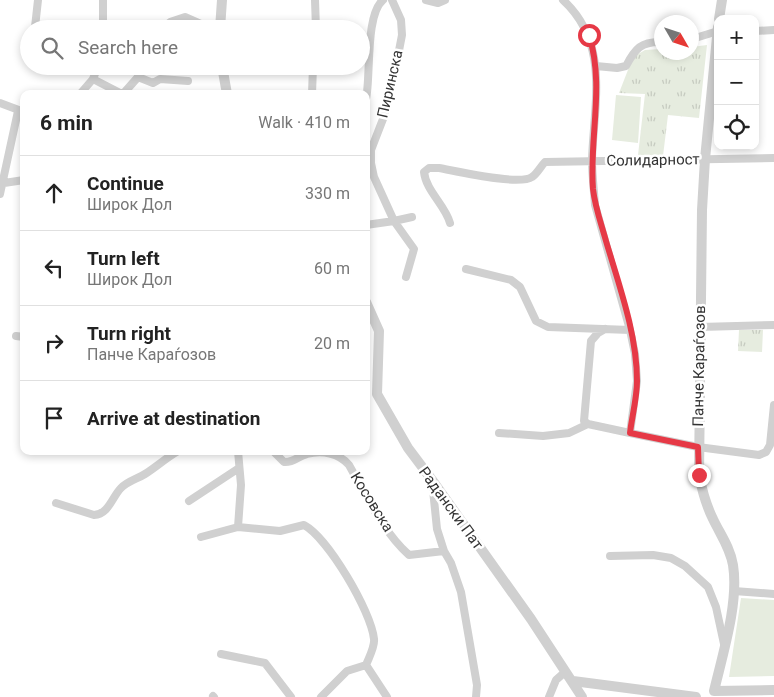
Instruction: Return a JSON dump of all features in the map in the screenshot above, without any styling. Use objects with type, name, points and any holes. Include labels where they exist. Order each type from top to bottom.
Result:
[{"type":"street","points":[[36,20],[38,0]]},
{"type":"street","points":[[103,0],[103,20]]},
{"type":"street","points":[[221,20],[222,0]]},
{"type":"street","points":[[315,0],[316,20]]},
{"type":"street","points":[[370,41],[374,17],[379,4],[383,0]]},
{"type":"street","name":"Пиринска","points":[[392,0],[402,20],[402,35],[391,92],[371,150],[371,163],[374,177],[394,221],[414,249],[406,277]]},
{"type":"street","points":[[426,0],[438,3],[445,0]]},
{"type":"street","points":[[563,0],[573,10],[589,35],[594,50],[596,99],[592,161],[595,206],[630,330],[637,381],[630,433]]},
{"type":"street","points":[[720,15],[722,0]]},
{"type":"street","points":[[176,20],[185,17],[192,20]]},
{"type":"street","points":[[759,30],[774,30]]},
{"type":"street","points":[[699,37],[714,32]]},
{"type":"street","points":[[596,66],[617,68],[626,66],[635,50],[654,42]]},
{"type":"street","name":"Панче Караѓозов","points":[[714,60],[702,210],[699,475],[712,518],[726,542],[733,564],[734,592],[714,694]]},
{"type":"street","points":[[83,90],[95,75]]},
{"type":"street","points":[[224,75],[226,90]]},
{"type":"street","points":[[312,90],[313,75]]},
{"type":"street","points":[[367,75],[367,90]]},
{"type":"street","points":[[126,90],[138,77],[152,82],[160,79],[188,81]]},
{"type":"street","points":[[93,79],[114,90]]},
{"type":"street","points":[[0,103],[20,111]]},
{"type":"street","points":[[0,194],[20,115]]},
{"type":"street","name":"Солидарност","points":[[450,223],[448,214],[425,180],[424,172],[429,168],[520,180],[532,177],[545,162],[774,158]]},
{"type":"street","points":[[4,184],[20,181]]},
{"type":"street","points":[[370,224],[412,217]]},
{"type":"street","points":[[466,269],[512,280],[520,287],[536,321],[540,325],[548,327],[630,330]]},
{"type":"street","name":"Радански Пат","points":[[370,311],[379,331],[377,394],[408,448],[531,619],[582,697]]},
{"type":"street","points":[[700,327],[774,325]]},
{"type":"street","points":[[605,329],[598,332],[591,341],[584,413],[584,421],[588,424],[698,447],[759,455],[766,452],[770,445],[774,405]]},
{"type":"street","points":[[499,433],[542,436],[568,432],[588,424]]},
{"type":"street","points":[[56,503],[94,515],[101,515],[122,488],[131,481],[145,475],[157,464],[172,455]]},
{"type":"street","points":[[238,455],[242,485],[238,527]]},
{"type":"street","name":"Косовска","points":[[277,455],[284,462],[291,463],[305,455]]},
{"type":"street","name":"Косовска","points":[[338,455],[349,465],[386,527],[409,555],[444,551]]},
{"type":"street","points":[[190,501],[239,468]]},
{"type":"street","points":[[432,480],[437,529],[461,592],[477,684],[476,697]]},
{"type":"street","points":[[201,537],[238,527],[280,531],[304,525],[311,529],[327,546],[363,605],[370,622],[374,641],[366,665]]},
{"type":"street","points":[[610,556],[653,555],[671,558],[685,566],[708,587],[716,606],[724,645]]},
{"type":"street","points":[[734,592],[774,594]]},
{"type":"street","points":[[221,654],[266,663],[291,697]]},
{"type":"street","points":[[321,697],[347,671],[366,665]]},
{"type":"street","points":[[366,665],[386,697]]},
{"type":"street","points":[[549,697],[556,680],[565,672]]},
{"type":"street","points":[[573,682],[696,697]]},
{"type":"street","points":[[714,694],[774,690]]},
{"type":"green space","points":[[707,45],[699,118],[668,115],[663,156],[638,155],[645,94],[619,93],[633,57],[645,50],[654,49],[654,60],[699,60],[699,46]]},
{"type":"green space","points":[[616,95],[641,97],[638,143],[612,140]]},
{"type":"green space","points":[[739,330],[763,330],[762,352],[738,351]]},
{"type":"green space","points":[[741,598],[774,600],[774,676],[729,677]]},
{"type":"route","points":[[589,35],[594,50],[596,66],[592,161],[595,206],[618,282],[635,354],[637,381],[630,433],[698,447],[699,475]]}]
